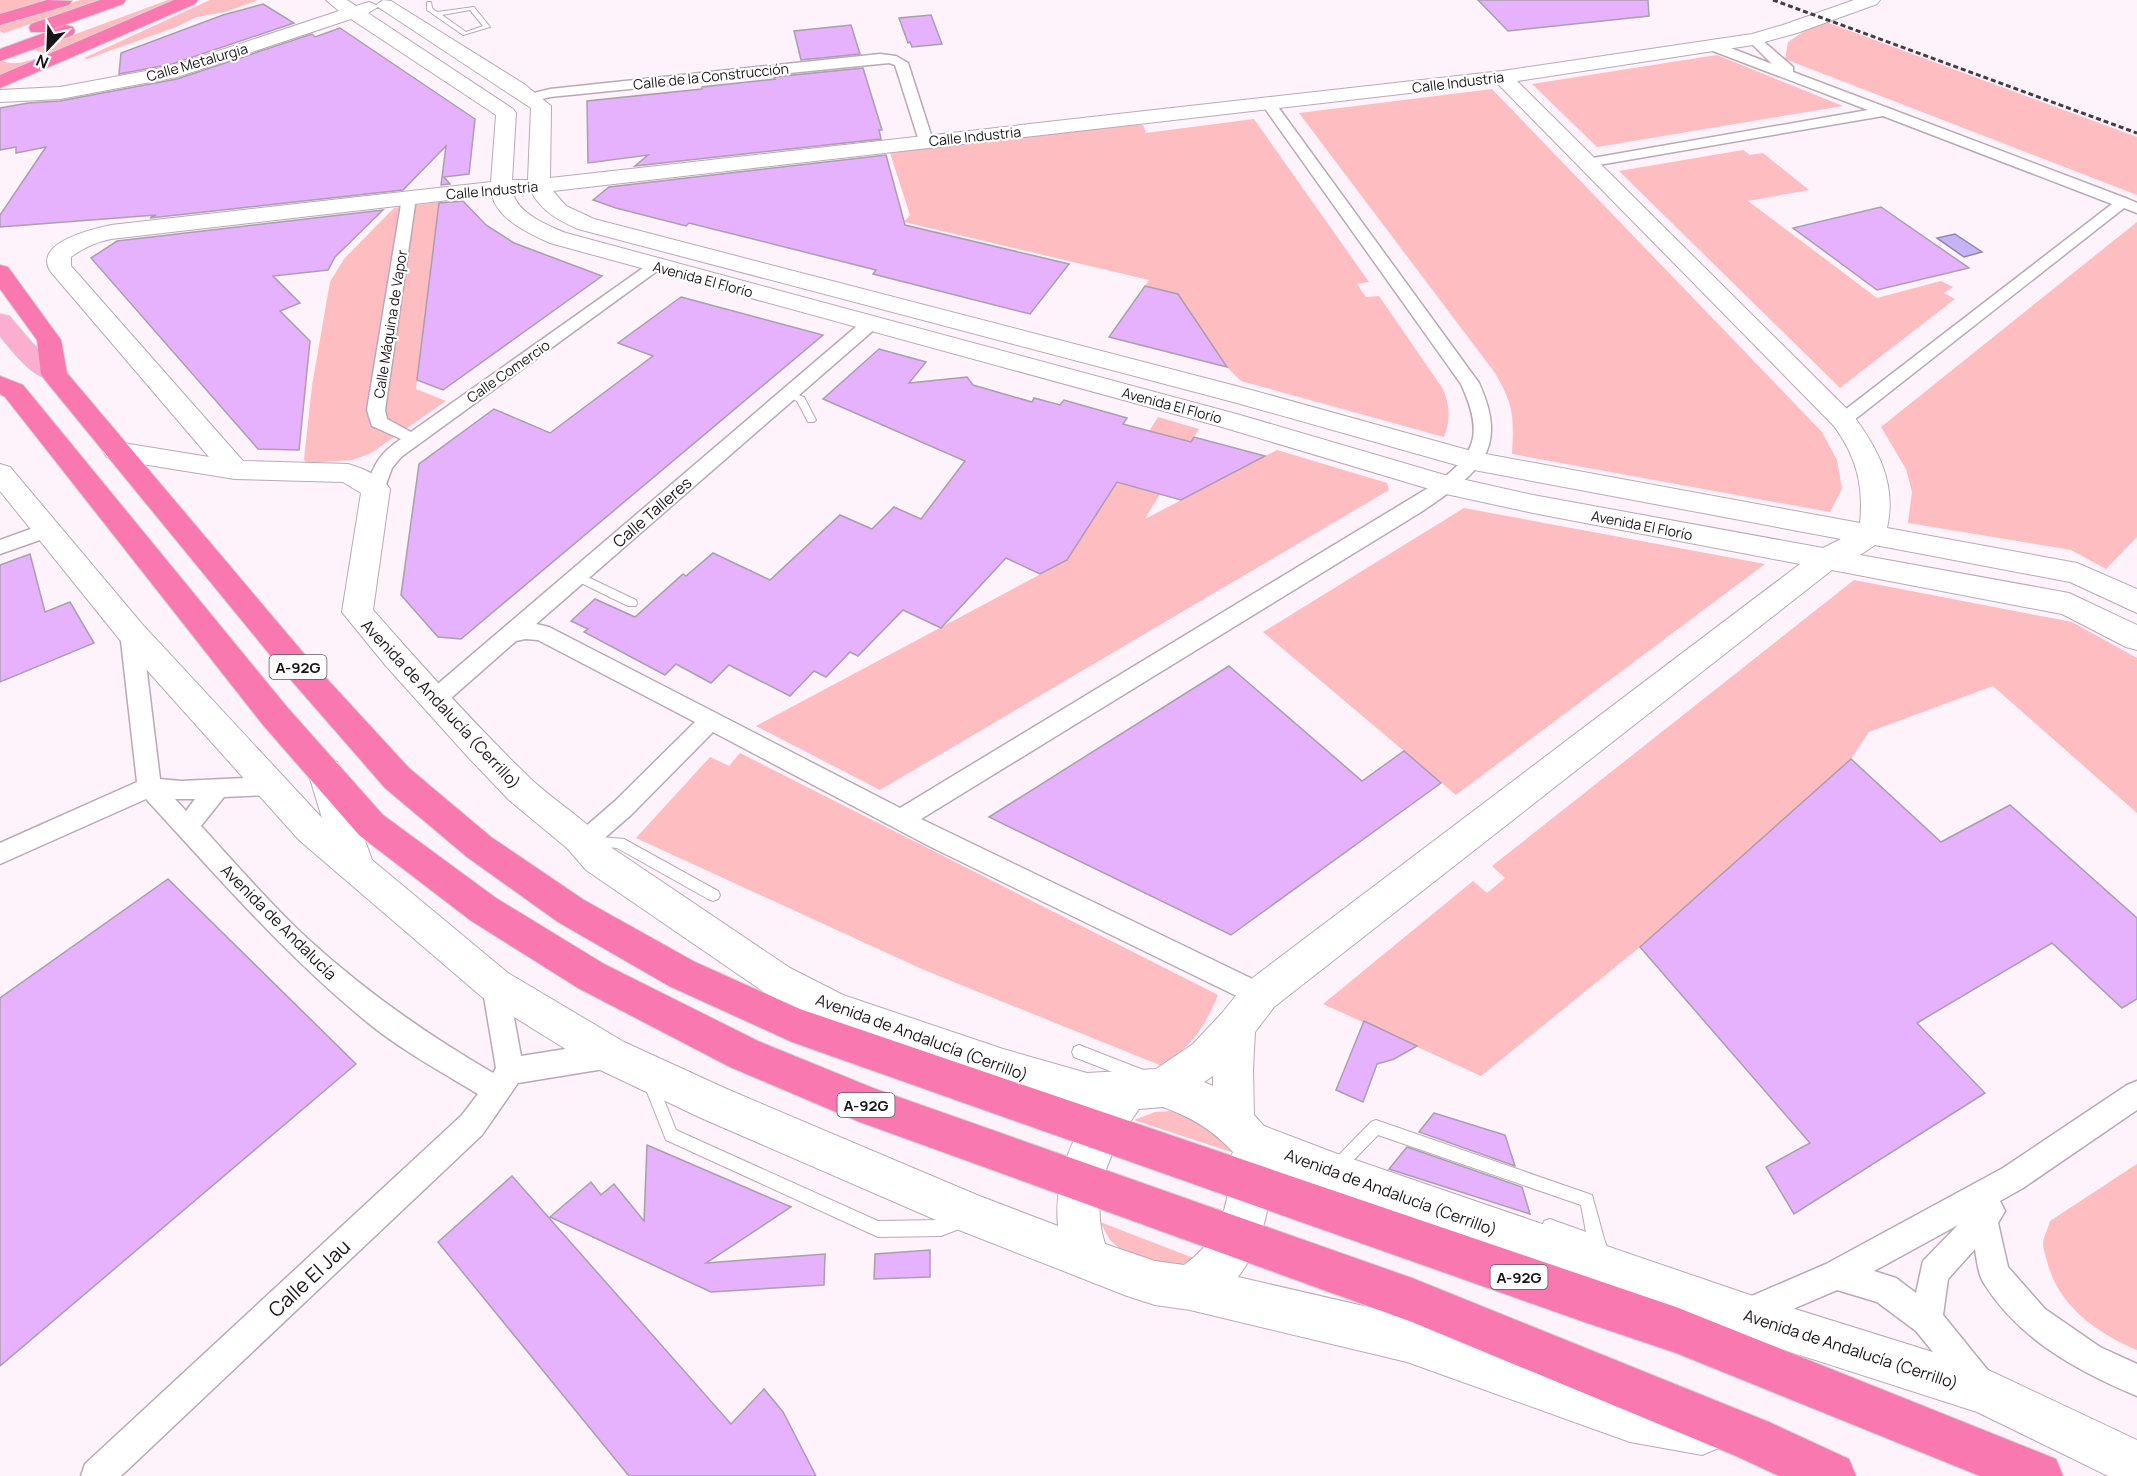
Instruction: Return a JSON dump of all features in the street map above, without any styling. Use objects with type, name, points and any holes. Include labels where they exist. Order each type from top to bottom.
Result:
[{"type":"highway","points":[[0,20],[65,0]]},
{"type":"highway","points":[[0,55],[13,42],[117,0]]},
{"type":"highway","points":[[13,42],[151,0]]},
{"type":"highway","points":[[56,70],[71,59],[166,14],[188,1]]},
{"type":"highway","points":[[0,82],[188,1]]},
{"type":"highway","points":[[0,272],[49,340],[54,374]]},
{"type":"highway","name":"Avenida de Andalucía (Cerrillo)","points":[[54,374],[295,664],[397,778],[479,847],[571,911],[682,974],[792,1024],[1098,1131],[1246,1149],[1587,1301],[1676,1330],[2039,1476]]},
{"type":"highway","name":"A-92G","points":[[5,383],[260,697],[371,825],[483,909],[591,976],[744,1054],[871,1107],[1413,1300],[1752,1439],[1832,1476]]},
{"type":"main road","name":"Calle Industria","points":[[235,470],[59,267],[60,254],[76,242],[99,234],[119,231],[1502,77],[1753,39],[1790,29],[1868,0]]},
{"type":"main road","points":[[379,1],[541,106],[539,186]]},
{"type":"main road","name":"Calle Metalurgia","points":[[0,96],[37,96],[191,67],[345,6],[379,1]]},
{"type":"main road","points":[[345,6],[506,113],[501,187]]},
{"type":"main road","points":[[56,70],[51,75],[52,80],[59,84],[93,86]]},
{"type":"main road","points":[[1089,1259],[1079,1226],[1077,1206],[1080,1181],[1098,1131],[1146,1089],[1207,1058],[1260,995],[1826,559],[1869,535],[1874,525],[1876,485],[1866,454],[1843,420],[1502,77]]},
{"type":"main road","points":[[501,109],[531,98]]},
{"type":"main road","name":"Avenida El Florío","points":[[539,186],[551,205],[565,216],[586,224],[1235,394],[1474,461],[2077,573],[2135,597]]},
{"type":"main road","name":"Avenida El Florío","points":[[501,187],[504,200],[528,225],[558,238],[1231,421],[1446,485],[1533,504],[2068,604],[2137,639]]},
{"type":"main road","points":[[656,266],[680,248]]},
{"type":"main road","points":[[870,324],[891,303]]},
{"type":"main road","name":"Avenida de Andalucía (Cerrillo)","points":[[0,321],[24,349],[54,374]]},
{"type":"main road","points":[[117,451],[235,470],[348,473],[376,489]]},
{"type":"main road","points":[[0,473],[131,632],[311,830],[495,985],[610,1055],[715,1104],[974,1215],[1155,1283],[1190,1288],[1407,1339],[1630,1419],[1752,1439]]},
{"type":"main road","name":"Avenida de Andalucía (Cerrillo)","points":[[376,489],[357,612],[434,700],[523,792],[585,840],[599,859],[777,980],[833,1009],[981,1060],[1088,1092],[1146,1089],[1199,1100],[1246,1149],[1349,1165],[1602,1255],[1744,1315],[1984,1391],[2137,1465]]},
{"type":"main road","points":[[2106,622],[2135,597]]},
{"type":"main road","points":[[325,772],[343,831],[359,872]]},
{"type":"main road","points":[[1190,1288],[1225,1259],[1237,1237],[1246,1149],[1233,1069],[1236,1026]]},
{"type":"main road","points":[[904,1062],[981,1060]]},
{"type":"street","points":[[1771,54],[1790,29]]},
{"type":"street","points":[[1753,39],[1771,54],[1778,64],[1805,79]]},
{"type":"street","points":[[1710,45],[1805,79],[2130,205]]},
{"type":"street","name":"Calle de la Construcción","points":[[531,98],[550,93],[880,58],[891,59],[901,63],[926,141]]},
{"type":"street","points":[[901,820],[1446,485],[1474,461],[1482,439],[1483,419],[1479,401],[1470,383],[1268,103]]},
{"type":"street","points":[[1587,163],[1888,111]]},
{"type":"street","name":"Calle Máquina de Vapor","points":[[403,434],[378,422],[376,410],[409,198]]},
{"type":"street","points":[[1843,420],[2130,205]]},
{"type":"street","name":"Calle Comercio","points":[[376,489],[383,466],[394,453],[656,266]]},
{"type":"street","name":"Calle Talleres","points":[[434,700],[870,324]]},
{"type":"street","points":[[0,547],[47,530]]},
{"type":"street","points":[[131,632],[149,787]]},
{"type":"street","points":[[508,636],[525,632],[542,632],[901,820],[1260,995]]},
{"type":"street","points":[[585,840],[623,808],[711,720]]},
{"type":"street","points":[[0,854],[149,787],[216,790],[269,786]]},
{"type":"street","name":"Avenida de Andalucía","points":[[149,787],[298,946],[377,1014],[428,1050],[504,1080]]},
{"type":"street","points":[[186,828],[216,790]]},
{"type":"street","points":[[495,985],[504,1080],[610,1055]]},
{"type":"street","name":"Calle El Jau","points":[[97,1476],[463,1135],[504,1080]]},
{"type":"street","points":[[1744,1315],[1837,1275],[2013,1178],[2137,1094]]},
{"type":"street","points":[[1927,1320],[1934,1272],[1983,1220],[2013,1178]]},
{"type":"street","points":[[1983,1220],[1995,1274],[2034,1320],[2089,1358],[2137,1380]]},
{"type":"street","points":[[1837,1275],[1885,1289],[1927,1320],[1984,1391]]},
{"type":"lane","points":[[429,3],[429,9],[435,14],[465,34],[487,27],[472,8],[435,14]]},
{"type":"lane","points":[[788,394],[801,399],[811,420]]},
{"type":"lane","points":[[577,576],[632,603]]},
{"type":"lane","points":[[585,840],[619,843],[713,896]]},
{"type":"lane","points":[[1079,1052],[1148,1079],[1146,1089]]},
{"type":"lane","points":[[647,1072],[671,1135],[878,1229],[941,1228],[974,1215]]},
{"type":"lane","points":[[1349,1165],[1376,1127],[1587,1200],[1602,1255]]},
{"type":"lane","points":[[1532,1220],[1602,1255]]},
{"type":"shaded area","points":[[0,0],[52,0],[0,15]]},
{"type":"shaded area","points":[[80,0],[98,0],[4,33],[0,31],[0,25]]},
{"type":"shaded area","points":[[168,0],[179,0],[0,76],[0,60],[16,63],[43,56],[35,49]]},
{"type":"shaded area","points":[[210,0],[258,0],[225,12],[197,17],[176,27],[87,59],[84,58]]},
{"type":"shaded area","points":[[1826,22],[2137,137],[2137,195],[1785,59],[1788,42],[1803,32]]},
{"type":"shaded area","points":[[1717,55],[1843,106],[1597,147],[1532,84]]},
{"type":"shaded area","points":[[1492,89],[1822,432],[1837,460],[1842,489],[1830,512],[1512,454],[1511,412],[1506,394],[1495,373],[1299,113]]},
{"type":"shaded area","points":[[1254,119],[1369,282],[1357,284],[1366,297],[1379,296],[1443,389],[1449,413],[1444,437],[1241,381],[1227,367],[1178,295],[1145,286],[1149,280],[904,222],[910,215],[890,153],[1118,126],[1143,125],[1146,133]]},
{"type":"shaded area","points":[[1743,150],[1750,155],[1763,153],[1809,190],[1748,201],[1877,298],[1941,281],[1953,287],[1944,293],[1955,299],[1840,388],[1619,171]]},
{"type":"shaded area","points":[[439,202],[416,389],[446,401],[371,453],[353,460],[306,463],[304,459],[312,386],[330,282],[344,259],[394,208]]},
{"type":"shaded area","points":[[2137,222],[2137,537],[2106,569],[2071,550],[1908,523],[1912,492],[1906,469],[1881,427]]},
{"type":"shaded area","points":[[1955,234],[1982,252],[1964,257],[1937,238]]},
{"type":"shaded area","points":[[1158,417],[1199,429],[1145,519],[1277,450],[1387,483],[1389,490],[880,790],[756,726],[1067,560]]},
{"type":"shaded area","points":[[1464,508],[1765,564],[1456,795],[1263,632]]},
{"type":"shaded area","points":[[1854,580],[2072,622],[2137,658],[2137,813],[1993,686],[1869,732],[1851,759],[1750,850],[1640,947],[1481,1076],[1323,1004],[1473,881],[1487,893],[1505,878],[1492,866]]},
{"type":"shaded area","points":[[740,753],[1218,995],[1207,1018],[1182,1051],[1162,1066],[924,970],[636,838],[710,757],[729,766]]},
{"type":"shaded area","points":[[1173,1111],[1208,1125],[1222,1136],[1231,1152],[1134,1120],[1155,1112]]},
{"type":"shaded area","points":[[2137,1164],[2137,1350],[2094,1326],[2070,1304],[2052,1277],[2043,1243],[2050,1221]]},
{"type":"shaded area","points":[[1100,1222],[1196,1259],[1177,1266],[1129,1257],[1110,1240]]},
{"type":"building","points":[[1478,0],[1648,0],[1649,16],[1508,31]]},
{"type":"building","points":[[263,4],[294,23],[172,64],[119,74],[121,53],[223,15]]},
{"type":"building","points":[[931,15],[942,44],[912,47],[910,42],[908,43],[899,18]]},
{"type":"building","points":[[851,25],[860,54],[801,60],[794,31]]},
{"type":"building","points":[[340,28],[475,119],[469,174],[444,177],[450,184],[441,185],[446,146],[403,190],[150,218],[156,215],[0,227],[0,215],[46,147],[16,153],[16,147],[0,150],[0,108],[60,101],[177,79],[312,34],[315,37]]},
{"type":"building","points":[[863,68],[882,130],[879,130],[881,139],[635,166],[648,155],[588,163],[587,101]]},
{"type":"building","points":[[886,155],[905,225],[1069,264],[1030,314],[873,274],[876,270],[689,223],[686,226],[593,200],[609,187]]},
{"type":"building","points":[[463,201],[486,225],[514,243],[602,276],[443,390],[417,380],[439,203]]},
{"type":"building","points":[[1881,207],[1969,268],[1877,290],[1793,228]]},
{"type":"building","points":[[383,210],[335,257],[328,270],[273,276],[300,303],[280,311],[310,341],[299,450],[258,449],[91,258],[117,241]]},
{"type":"building","points":[[1145,286],[1178,294],[1227,367],[1109,337]]},
{"type":"building","points":[[681,297],[823,335],[461,639],[438,637],[401,595],[419,464],[494,409],[550,433],[653,356],[618,343]]},
{"type":"building","points":[[879,349],[926,362],[909,383],[967,377],[973,385],[1032,402],[1034,398],[1060,405],[1064,400],[1127,418],[1123,424],[1191,442],[1194,437],[1265,456],[1181,500],[1117,482],[1067,560],[1040,574],[1006,558],[941,628],[903,610],[858,656],[850,652],[826,677],[814,671],[790,696],[729,665],[711,683],[676,664],[665,675],[584,632],[588,629],[571,621],[595,599],[635,617],[683,574],[686,576],[713,553],[770,580],[840,515],[872,529],[894,507],[921,519],[965,461],[823,399]]},
{"type":"building","points":[[30,554],[45,612],[70,602],[94,643],[0,682],[0,565]]},
{"type":"building","points":[[1229,666],[1362,781],[1404,751],[1441,783],[1231,935],[989,817]]},
{"type":"building","points":[[1851,759],[1941,842],[2010,805],[2137,918],[2137,999],[2122,1008],[2052,943],[1917,1023],[1985,1093],[1794,1214],[1766,1167],[1810,1143],[1640,947]]},
{"type":"building","points":[[168,879],[356,1064],[0,1366],[0,998]]},
{"type":"building","points":[[1364,1021],[1417,1046],[1394,1059],[1377,1064],[1363,1102],[1336,1090]]},
{"type":"building","points":[[1434,1113],[1505,1135],[1515,1166],[1419,1132]]},
{"type":"building","points":[[647,1145],[791,1207],[706,1263],[825,1254],[824,1285],[711,1292],[550,1217],[591,1182],[601,1195],[614,1184],[644,1221]]},
{"type":"building","points":[[1407,1147],[1522,1187],[1530,1214],[1389,1169]]},
{"type":"building","points":[[512,1176],[731,1424],[764,1389],[783,1412],[816,1476],[629,1476],[438,1242]]},
{"type":"building","points":[[930,1250],[930,1277],[874,1279],[875,1254]]},
{"type":"railway","points":[[1773,0],[2137,133]]}]
